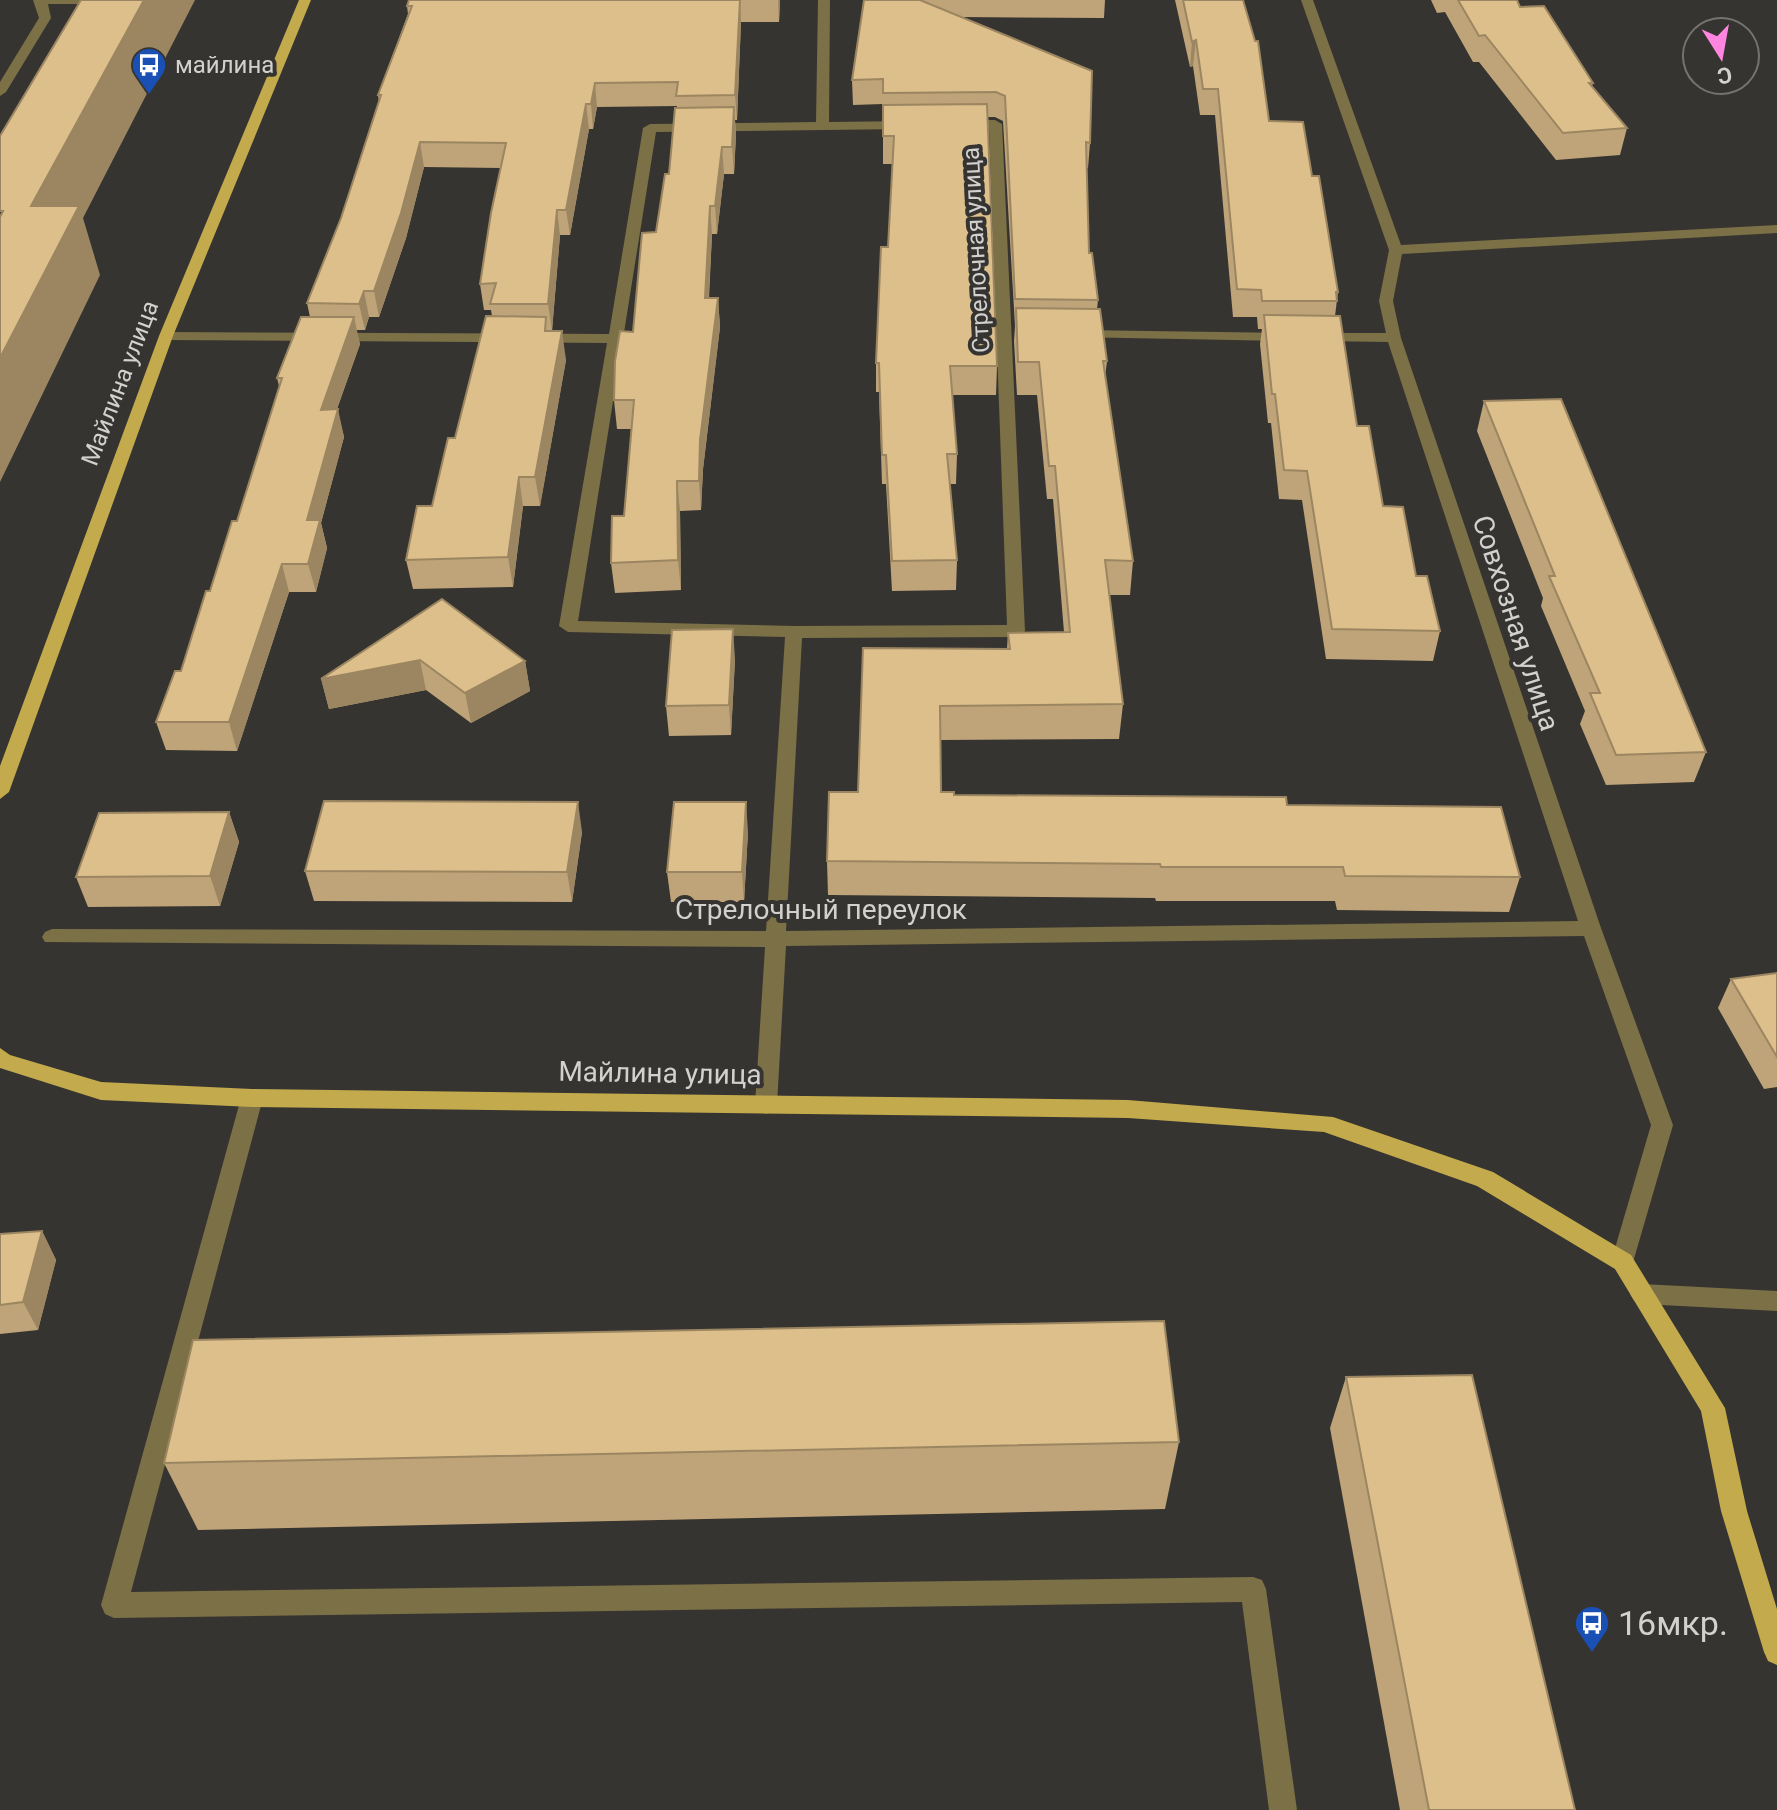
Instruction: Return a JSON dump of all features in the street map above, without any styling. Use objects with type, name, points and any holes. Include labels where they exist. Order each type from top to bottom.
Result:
[{"type":"main road","name":"Майлина улица","points":[[0,792],[166,336],[305,0]]},
{"type":"main road","name":"Майлина улица","points":[[0,1056],[3,1061],[101,1091],[252,1098],[1128,1109],[1325,1123],[1485,1179],[1623,1262]]},
{"type":"main road","points":[[1623,1262],[1713,1408],[1734,1511],[1777,1652]]},
{"type":"street","points":[[0,92],[45,18],[40,0],[106,0]]},
{"type":"street","points":[[822,126],[824,0]]},
{"type":"street","points":[[1307,0],[1396,250],[1777,229]]},
{"type":"street","name":"Стрелочная улица","points":[[995,124],[1012,334],[1016,631],[794,632],[568,626],[650,128],[822,126],[995,124]]},
{"type":"street","name":"Совхозная улица","points":[[1396,250],[1386,301],[1394,338],[1591,928],[1662,1125],[1623,1262]]},
{"type":"street","points":[[1066,334],[1394,338]]},
{"type":"street","points":[[166,336],[615,339]]},
{"type":"street","points":[[766,1105],[794,632]]},
{"type":"street","name":"Стрелочный переулок","points":[[52,937],[778,939],[1591,928]]},
{"type":"street","points":[[252,1098],[114,1605],[1253,1589],[1283,1810]]},
{"type":"street","points":[[1642,1294],[1777,1301]]},
{"type":"building","points":[[81,0],[144,0],[31,206],[79,206],[0,358],[0,217],[3,211],[0,211],[0,136]]},
{"type":"building","points":[[409,0],[740,0],[735,95],[676,96],[678,82],[595,83],[591,104],[586,104],[566,210],[557,210],[548,304],[490,304],[496,283],[480,284],[506,143],[420,142],[401,213],[374,291],[364,291],[359,304],[307,303],[341,218],[381,95],[378,95],[412,6],[407,6]]},
{"type":"building","points":[[864,0],[920,0],[1092,71],[1090,143],[1086,142],[1089,253],[1092,253],[1098,300],[1015,299],[1005,96],[996,92],[883,93],[883,79],[852,80]]},
{"type":"building","points":[[1183,0],[1243,0],[1255,41],[1258,41],[1269,121],[1303,122],[1312,176],[1319,176],[1337,301],[1262,301],[1261,290],[1237,289],[1218,89],[1203,89],[1196,40],[1192,42]]},
{"type":"building","points":[[1458,0],[1517,0],[1520,7],[1544,6],[1593,83],[1589,83],[1627,128],[1563,133],[1485,35],[1479,36]]},
{"type":"building","points":[[987,104],[997,366],[950,366],[957,454],[947,454],[957,560],[892,561],[886,455],[882,455],[879,363],[876,363],[881,247],[888,247],[894,136],[883,136],[883,105]]},
{"type":"building","points":[[734,107],[732,147],[722,147],[715,206],[710,206],[705,298],[718,298],[700,440],[699,481],[677,481],[678,560],[611,563],[612,516],[624,516],[634,400],[614,400],[615,361],[620,331],[633,332],[642,233],[656,232],[665,174],[669,174],[675,108]]},
{"type":"building","points":[[1016,308],[1100,309],[1107,361],[1103,361],[1133,561],[1105,560],[1123,704],[940,706],[941,792],[954,792],[954,795],[1286,797],[1287,805],[1501,807],[1520,877],[1345,876],[1343,867],[827,861],[829,792],[858,792],[863,648],[1010,649],[1008,633],[1070,632],[1055,466],[1049,466],[1039,362],[1018,362]]},
{"type":"building","points":[[1264,315],[1340,316],[1357,426],[1369,426],[1383,506],[1403,507],[1416,576],[1427,576],[1440,631],[1332,629],[1307,471],[1284,470]]},
{"type":"building","points":[[486,316],[546,317],[545,331],[562,331],[535,477],[519,477],[508,557],[406,560],[417,506],[432,506],[448,438],[455,438]]},
{"type":"building","points":[[301,317],[354,317],[321,410],[338,409],[307,520],[320,520],[308,564],[282,564],[229,722],[156,722],[175,671],[181,671],[232,521],[237,521],[282,378],[277,378]]},
{"type":"building","points":[[1561,399],[1706,752],[1616,755],[1590,693],[1600,693],[1549,576],[1555,576],[1484,401]]},
{"type":"building","points":[[442,599],[525,661],[465,693],[420,660],[321,679]]},
{"type":"building","points":[[733,629],[729,705],[666,706],[672,630]]},
{"type":"building","points":[[324,801],[578,802],[567,872],[305,871]]},
{"type":"building","points":[[674,802],[746,802],[742,872],[667,872]]},
{"type":"building","points":[[229,812],[210,876],[76,877],[99,813]]},
{"type":"building","points":[[1777,973],[1777,1057],[1731,979]]},
{"type":"building","points":[[42,1231],[23,1302],[0,1305],[0,1234]]},
{"type":"building","points":[[1164,1321],[1179,1442],[164,1463],[193,1340]]},
{"type":"building","points":[[1472,1375],[1575,1810],[1429,1810],[1346,1377]]},
{"type":"place","name":"майлина","points":[[149,96]]},
{"type":"place","name":"16мкр.","points":[[1592,1654]]}]
